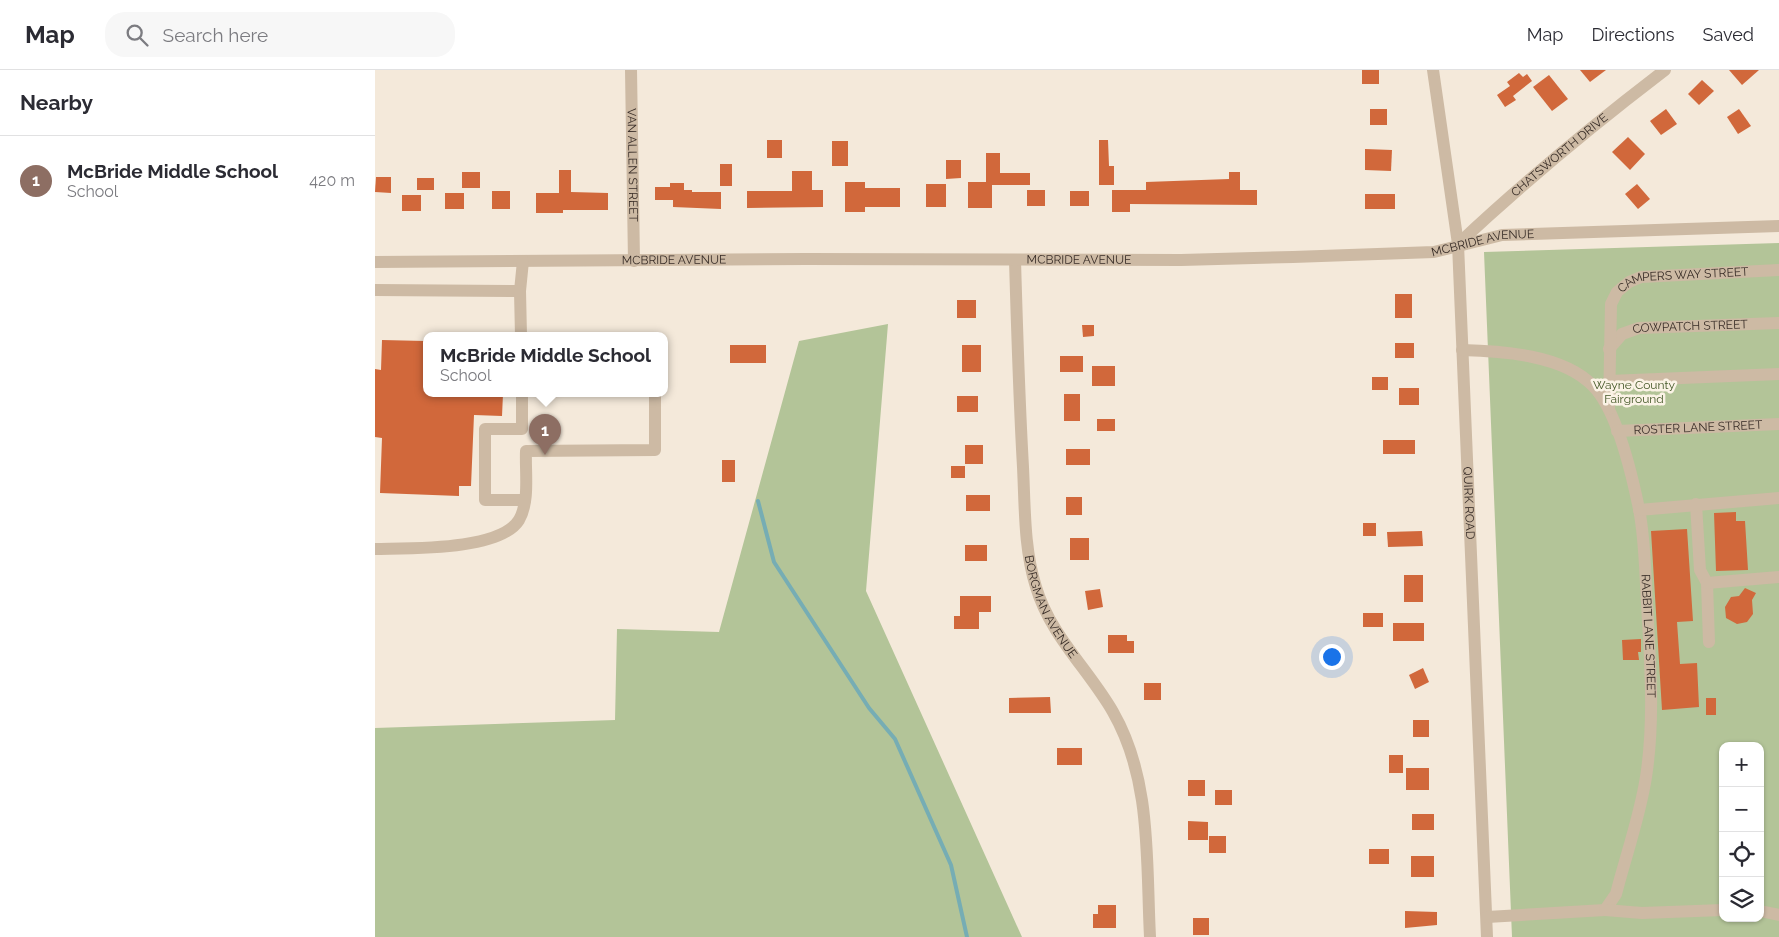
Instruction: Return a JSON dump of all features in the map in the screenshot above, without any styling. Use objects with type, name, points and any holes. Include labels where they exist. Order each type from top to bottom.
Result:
[{"type":"street","name":"VAN ALLEN STREET","points":[[631,70],[634,261]]},
{"type":"street","name":"QUIRK ROAD","points":[[1433,70],[1458,244],[1487,937]]},
{"type":"street","name":"CHATSWORTH DRIVE","points":[[1458,244],[1508,196],[1601,119],[1665,70]]},
{"type":"street","name":"MCBRIDE AVENUE","points":[[375,262],[1015,260],[1311,256],[1434,252],[1458,244],[1502,235],[1779,226]]},
{"type":"street","name":"BORGMAN AVENUE","points":[[1015,260],[1020,419],[1029,562],[1036,589],[1049,618],[1114,713],[1133,755],[1143,799],[1150,937]]},
{"type":"street","points":[[521,332],[520,291],[523,261]]},
{"type":"street","name":"CAMPERS WAY STREET","points":[[1609,409],[1611,304],[1617,292],[1629,282],[1641,277],[1663,274],[1779,270]]},
{"type":"street","points":[[375,290],[520,291]]},
{"type":"street","name":"COWPATCH STREET","points":[[1609,349],[1622,334],[1639,328],[1779,323]]},
{"type":"street","name":"RABBIT LANE STREET","points":[[1461,350],[1487,350],[1557,364],[1585,378],[1609,409],[1639,510],[1650,664],[1651,713],[1646,777],[1616,894],[1605,910]]},
{"type":"street","points":[[1609,381],[1779,374]]},
{"type":"street","points":[[522,397],[522,429],[485,429],[485,500],[525,500]]},
{"type":"street","points":[[375,549],[420,548],[485,542],[509,530],[519,520],[525,500],[525,451],[655,450],[655,397]]},
{"type":"street","name":"ROSTER LANE STREET","points":[[1617,431],[1779,424]]},
{"type":"street","points":[[1639,510],[1779,498]]},
{"type":"street","points":[[1697,504],[1700,570],[1707,583],[1709,642]]},
{"type":"street","points":[[1707,583],[1779,577]]},
{"type":"street","points":[[1487,917],[1605,910],[1642,913],[1719,910]]},
{"type":"street","points":[[1764,912],[1779,915]]},
{"type":"green space","name":"Wayne County Fairground","points":[[1779,243],[1779,937],[1512,937],[1484,252]]},
{"type":"green space","points":[[888,324],[866,591],[1022,937],[375,937],[375,728],[615,720],[617,629],[719,632],[799,341]]},
{"type":"building","points":[[1362,70],[1379,70],[1379,84],[1362,84]]},
{"type":"building","points":[[1580,70],[1606,70],[1590,82]]},
{"type":"building","points":[[1729,70],[1759,70],[1742,85]]},
{"type":"building","points":[[1519,73],[1523,77],[1527,74],[1532,81],[1513,96],[1516,100],[1505,107],[1497,95],[1510,86],[1507,82]]},
{"type":"building","points":[[1549,75],[1568,99],[1552,111],[1533,87]]},
{"type":"building","points":[[1702,80],[1714,91],[1699,105],[1688,94]]},
{"type":"building","points":[[1370,109],[1387,109],[1387,125],[1370,125]]},
{"type":"building","points":[[1666,109],[1677,124],[1661,135],[1650,121]]},
{"type":"building","points":[[1739,109],[1751,126],[1738,134],[1727,117]]},
{"type":"building","points":[[1628,137],[1645,154],[1630,170],[1612,152]]},
{"type":"building","points":[[767,140],[782,140],[782,158],[767,158]]},
{"type":"building","points":[[1099,140],[1108,140],[1109,166],[1114,166],[1114,185],[1099,185]]},
{"type":"building","points":[[832,141],[848,141],[848,166],[832,166]]},
{"type":"building","points":[[1365,149],[1392,150],[1391,171],[1365,170]]},
{"type":"building","points":[[986,153],[1000,153],[1000,173],[1030,173],[1030,185],[992,185],[992,208],[968,208],[968,182],[986,182]]},
{"type":"building","points":[[946,160],[961,160],[961,178],[946,179]]},
{"type":"building","points":[[720,164],[732,164],[732,186],[720,186]]},
{"type":"building","points":[[559,170],[571,170],[571,192],[608,193],[608,210],[563,210],[563,213],[536,213],[536,193],[559,193]]},
{"type":"building","points":[[792,171],[812,171],[812,190],[823,190],[823,207],[747,208],[747,191],[792,191]]},
{"type":"building","points":[[462,172],[480,172],[480,188],[462,188]]},
{"type":"building","points":[[1229,172],[1240,172],[1240,190],[1257,190],[1257,205],[1130,204],[1130,212],[1112,212],[1112,190],[1146,190],[1146,182],[1229,179]]},
{"type":"building","points":[[376,177],[391,177],[391,193],[375,192]]},
{"type":"building","points":[[417,178],[434,178],[434,190],[417,190]]},
{"type":"building","points":[[845,182],[865,182],[865,188],[900,188],[900,207],[865,207],[865,212],[845,212]]},
{"type":"building","points":[[670,183],[684,183],[684,190],[692,190],[692,192],[721,192],[721,209],[673,207],[673,200],[655,200],[655,187],[670,187]]},
{"type":"building","points":[[926,184],[946,184],[946,207],[926,207]]},
{"type":"building","points":[[1637,184],[1650,199],[1638,209],[1625,194]]},
{"type":"building","points":[[1027,190],[1045,190],[1045,206],[1027,206]]},
{"type":"building","points":[[492,191],[510,191],[510,209],[492,209]]},
{"type":"building","points":[[1070,191],[1089,191],[1089,206],[1070,206]]},
{"type":"building","points":[[445,193],[464,193],[464,209],[445,209]]},
{"type":"building","points":[[1365,194],[1395,194],[1395,209],[1365,209]]},
{"type":"building","points":[[402,195],[421,195],[421,211],[402,211]]},
{"type":"building","points":[[1395,294],[1412,294],[1412,318],[1395,318]]},
{"type":"building","points":[[957,300],[976,300],[976,318],[957,318]]},
{"type":"building","points":[[1082,325],[1094,325],[1094,336],[1083,337]]},
{"type":"building","points":[[382,340],[423,341],[423,397],[503,397],[502,416],[474,415],[471,486],[459,486],[459,496],[380,493],[382,438],[375,437],[375,369],[381,370]]},
{"type":"building","points":[[1395,343],[1414,343],[1414,358],[1395,358]]},
{"type":"building","points":[[730,345],[766,345],[766,363],[730,363]]},
{"type":"building","points":[[962,345],[981,345],[981,372],[962,372]]},
{"type":"building","points":[[1060,356],[1083,356],[1083,372],[1060,372]]},
{"type":"building","points":[[1092,366],[1115,366],[1115,386],[1092,386]]},
{"type":"building","points":[[1372,377],[1388,377],[1388,390],[1372,390]]},
{"type":"building","points":[[1399,388],[1419,388],[1419,405],[1399,405]]},
{"type":"building","points":[[1064,394],[1080,394],[1080,421],[1064,421]]},
{"type":"building","points":[[957,396],[978,396],[978,412],[957,412]]},
{"type":"building","points":[[1097,419],[1115,419],[1115,431],[1097,431]]},
{"type":"building","points":[[1383,440],[1415,440],[1415,454],[1383,454]]},
{"type":"building","points":[[965,445],[983,445],[983,464],[965,464]]},
{"type":"building","points":[[1066,449],[1090,449],[1090,465],[1066,465]]},
{"type":"building","points":[[722,460],[735,460],[735,482],[722,482]]},
{"type":"building","points":[[951,466],[965,466],[965,478],[951,478]]},
{"type":"building","points":[[966,495],[990,495],[990,511],[966,511]]},
{"type":"building","points":[[1066,497],[1082,497],[1082,515],[1066,515]]},
{"type":"building","points":[[1736,512],[1736,521],[1745,521],[1748,570],[1716,571],[1714,513]]},
{"type":"building","points":[[1363,523],[1376,523],[1376,536],[1363,536]]},
{"type":"building","points":[[1687,529],[1693,621],[1677,622],[1680,664],[1697,663],[1699,707],[1662,710],[1651,531]]},
{"type":"building","points":[[1422,531],[1423,546],[1388,547],[1387,532]]},
{"type":"building","points":[[1070,538],[1089,538],[1089,560],[1070,560]]},
{"type":"building","points":[[965,545],[987,545],[987,561],[965,561]]},
{"type":"building","points":[[1404,575],[1423,575],[1423,602],[1404,602]]},
{"type":"building","points":[[1745,588],[1756,593],[1752,600],[1753,614],[1747,622],[1737,624],[1726,618],[1725,607],[1731,597],[1739,596]]},
{"type":"building","points":[[1100,589],[1103,607],[1088,610],[1085,591]]},
{"type":"building","points":[[960,596],[991,596],[991,612],[979,612],[979,629],[954,629],[954,616],[960,616]]},
{"type":"building","points":[[1363,613],[1383,613],[1383,627],[1363,627]]},
{"type":"building","points":[[1393,623],[1424,623],[1424,641],[1393,641]]},
{"type":"building","points":[[1108,635],[1127,635],[1127,641],[1134,641],[1134,653],[1108,653]]},
{"type":"building","points":[[1641,639],[1641,652],[1638,652],[1639,660],[1623,660],[1622,640]]},
{"type":"building","points":[[1423,668],[1429,682],[1415,689],[1409,675]]},
{"type":"building","points":[[1144,683],[1161,683],[1161,700],[1144,700]]},
{"type":"building","points":[[1050,697],[1051,713],[1009,713],[1009,698]]},
{"type":"building","points":[[1706,698],[1716,698],[1716,715],[1706,715]]},
{"type":"building","points":[[1413,720],[1429,720],[1429,737],[1413,737]]},
{"type":"building","points":[[1057,748],[1082,748],[1082,765],[1057,765]]},
{"type":"building","points":[[1389,755],[1403,755],[1403,773],[1389,773]]},
{"type":"building","points":[[1406,768],[1429,768],[1429,790],[1406,790]]},
{"type":"building","points":[[1188,780],[1205,780],[1205,796],[1188,796]]},
{"type":"building","points":[[1215,790],[1232,790],[1232,805],[1215,805]]},
{"type":"building","points":[[1412,814],[1434,814],[1434,830],[1412,830]]},
{"type":"building","points":[[1188,821],[1208,822],[1208,840],[1188,840]]},
{"type":"building","points":[[1209,836],[1226,836],[1226,853],[1209,853]]},
{"type":"building","points":[[1369,849],[1389,849],[1389,864],[1369,864]]},
{"type":"building","points":[[1411,856],[1434,856],[1434,877],[1411,877]]},
{"type":"building","points":[[1098,905],[1116,905],[1116,928],[1093,928],[1093,914],[1098,914]]},
{"type":"building","points":[[1405,911],[1437,912],[1437,925],[1405,928]]},
{"type":"building","points":[[1193,918],[1209,918],[1209,935],[1193,935]]},
{"type":"waterway","points":[[758,501],[774,562],[869,708],[895,739],[951,865],[967,937]]},
{"type":"place","name":"McBride Middle School","points":[[545,455]]}]
